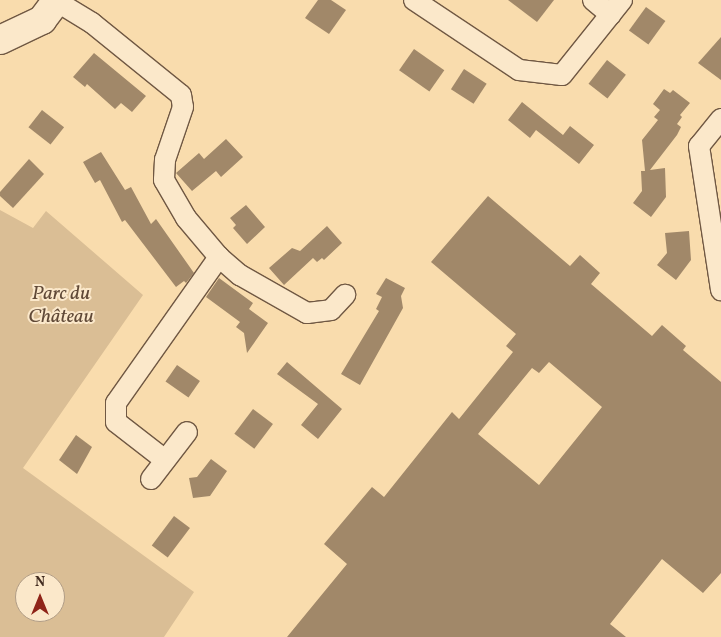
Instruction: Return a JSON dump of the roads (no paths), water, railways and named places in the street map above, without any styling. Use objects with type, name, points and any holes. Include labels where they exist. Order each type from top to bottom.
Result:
[{"type":"street","points":[[414,0],[519,70],[562,75],[616,8],[593,0]]},
{"type":"street","points":[[0,40],[42,20],[57,1],[92,23],[181,95],[183,107],[165,160],[164,180],[186,218],[219,257],[240,274],[307,313],[331,310],[345,295]]},
{"type":"street","points":[[721,119],[699,146],[721,290]]},
{"type":"street","points":[[165,460],[116,422],[116,403],[219,257]]},
{"type":"street","points":[[151,480],[187,432]]},
{"type":"park label","name":"Parc du Château","points":[[61,306]]}]
